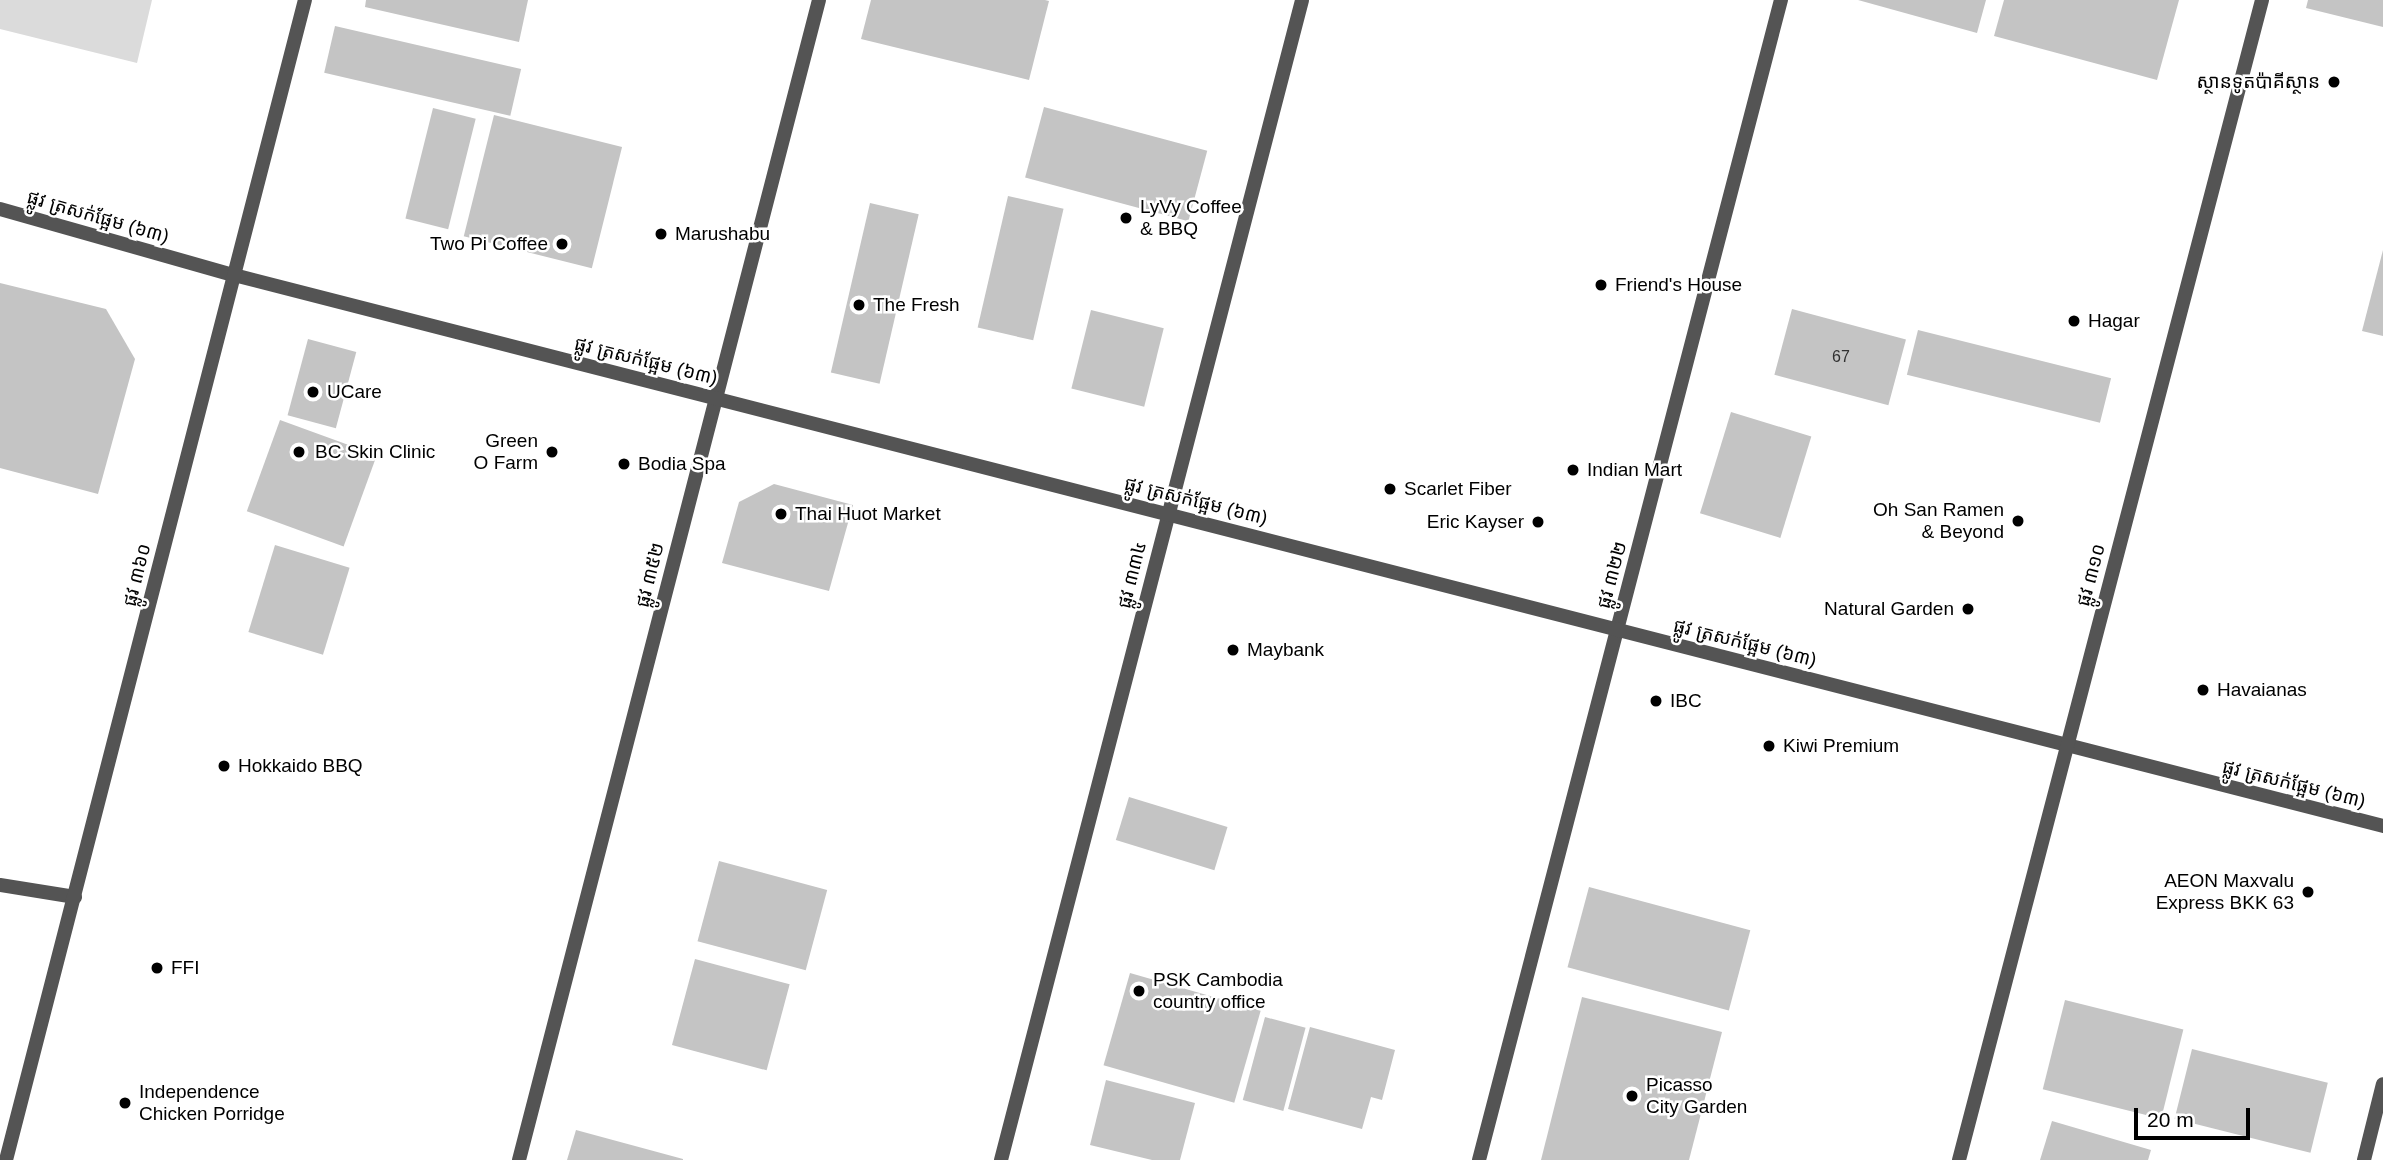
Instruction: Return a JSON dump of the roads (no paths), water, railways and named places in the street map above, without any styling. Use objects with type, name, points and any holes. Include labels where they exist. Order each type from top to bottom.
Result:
[{"type":"street","name":"ផ្លូវ ៣៦០","points":[[6,1160],[305,0]]},
{"type":"street","name":"ផ្លូវ ៣៥២","points":[[519,1160],[819,0]]},
{"type":"street","name":"ផ្លូវ ៣៣៤","points":[[1001,1160],[1302,0]]},
{"type":"street","name":"ផ្លូវ ៣២២","points":[[1479,1160],[1781,0]]},
{"type":"street","name":"ផ្លូវ ៣១០","points":[[1959,1160],[2262,0]]},
{"type":"street","name":"ផ្លូវ ត្រសក់ផ្អែម (៦៣)","points":[[0,209],[234,275],[2383,826]]},
{"type":"street","points":[[0,885],[75,897]]},
{"type":"street","points":[[2364,1160],[2383,1084]]},
{"type":"place","name":"ស្ថានទូតប៉ាគីស្ថាន","points":[[2334,82]]},
{"type":"place","name":"LyVy Coffee & BBQ","points":[[1126,218]]},
{"type":"place","name":"Marushabu","points":[[661,234]]},
{"type":"place","name":"Two Pi Coffee","points":[[562,244]]},
{"type":"place","name":"Friend's House","points":[[1601,285]]},
{"type":"place","name":"The Fresh","points":[[859,305]]},
{"type":"place","name":"Hagar","points":[[2074,321]]},
{"type":"place","name":"UCare","points":[[313,392]]},
{"type":"place","name":"BC Skin Clinic","points":[[299,452]]},
{"type":"place","name":"Green O Farm","points":[[552,452]]},
{"type":"place","name":"Bodia Spa","points":[[624,464]]},
{"type":"place","name":"Indian Mart","points":[[1573,470]]},
{"type":"place","name":"Scarlet Fiber","points":[[1390,489]]},
{"type":"place","name":"Thai Huot Market","points":[[781,514]]},
{"type":"place","name":"Oh San Ramen & Beyond","points":[[2018,521]]},
{"type":"place","name":"Eric Kayser","points":[[1538,522]]},
{"type":"place","name":"Natural Garden","points":[[1968,609]]},
{"type":"place","name":"Maybank","points":[[1233,650]]},
{"type":"place","name":"Havaianas","points":[[2203,690]]},
{"type":"place","name":"IBC","points":[[1656,701]]},
{"type":"place","name":"Kiwi Premium","points":[[1769,746]]},
{"type":"place","name":"Hokkaido BBQ","points":[[224,766]]},
{"type":"place","name":"AEON Maxvalu Express BKK 63","points":[[2308,892]]},
{"type":"place","name":"FFI","points":[[157,968]]},
{"type":"place","name":"PSK Cambodia country office","points":[[1139,991]]},
{"type":"place","name":"Picasso City Garden","points":[[1632,1096]]},
{"type":"place","name":"Independence Chicken Porridge","points":[[125,1103]]}]
